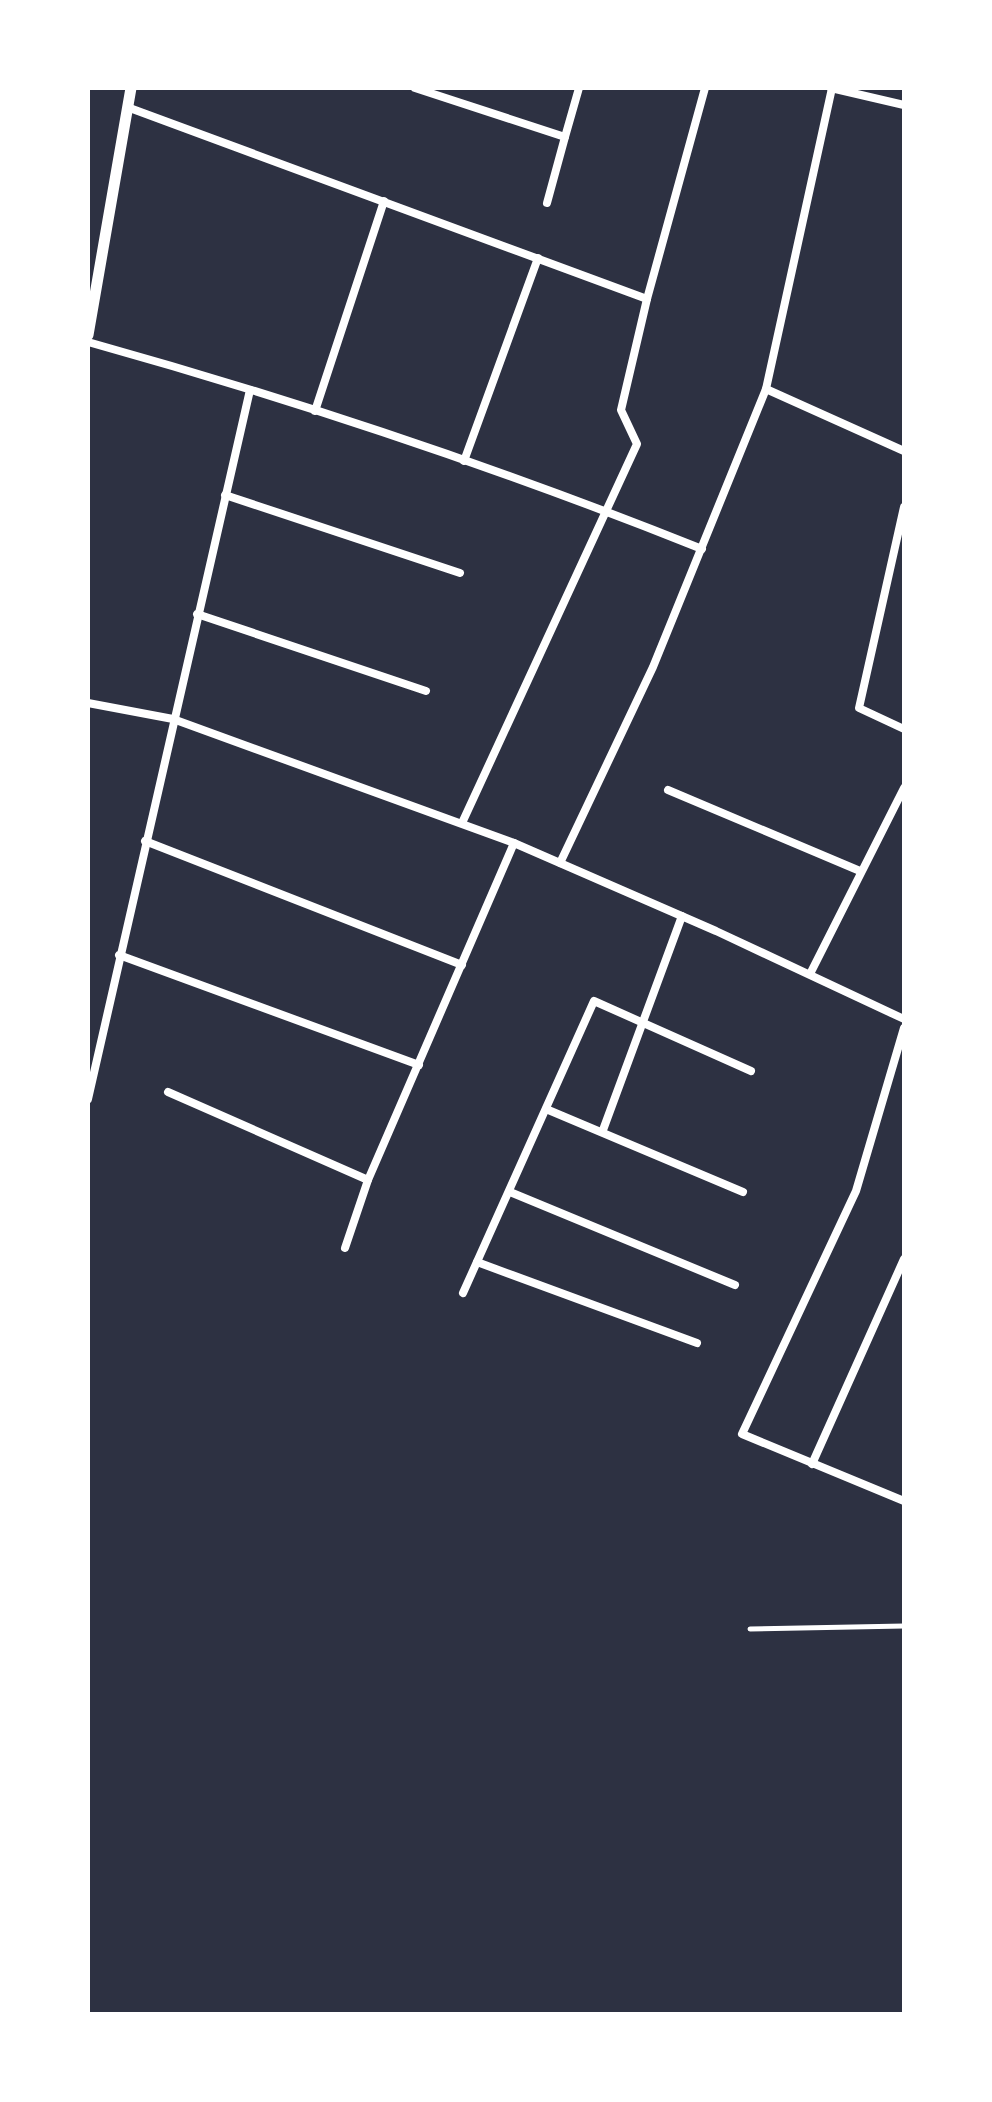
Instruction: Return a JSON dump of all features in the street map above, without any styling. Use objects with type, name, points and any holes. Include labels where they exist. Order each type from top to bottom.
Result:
[{"type":"street","points":[[88,335],[131,88]]},
{"type":"street","points":[[415,88],[565,137]]},
{"type":"street","points":[[547,203],[579,88]]},
{"type":"street","points":[[462,823],[637,444],[621,410],[647,299],[705,88]]},
{"type":"street","points":[[560,863],[653,667],[766,389],[832,88],[904,105]]},
{"type":"street","points":[[127,107],[647,299]]},
{"type":"street","points":[[315,411],[384,201]]},
{"type":"street","points":[[464,461],[538,258]]},
{"type":"street","points":[[88,342],[250,390],[464,461],[604,510],[702,549]]},
{"type":"street","points":[[766,389],[904,451]]},
{"type":"street","points":[[88,1099],[91,1074],[250,390]]},
{"type":"street","points":[[225,495],[460,573]]},
{"type":"street","points":[[904,507],[859,708],[904,729]]},
{"type":"street","points":[[197,614],[426,691]]},
{"type":"street","points":[[88,703],[173,719],[514,843],[682,916],[904,1019]]},
{"type":"street","points":[[810,974],[904,788]]},
{"type":"street","points":[[668,790],[860,871]]},
{"type":"street","points":[[145,841],[462,965]]},
{"type":"street","points":[[345,1248],[368,1180],[514,843]]},
{"type":"street","points":[[603,1130],[682,916]]},
{"type":"street","points":[[119,955],[419,1065]]},
{"type":"street","points":[[463,1293],[594,1001],[751,1071]]},
{"type":"street","points":[[904,1028],[856,1191],[742,1434],[904,1501]]},
{"type":"street","points":[[168,1092],[368,1180]]},
{"type":"street","points":[[546,1109],[603,1130],[743,1192]]},
{"type":"street","points":[[510,1192],[735,1285]]},
{"type":"street","points":[[812,1464],[904,1259]]},
{"type":"street","points":[[477,1262],[697,1343]]},
{"type":"lane","points":[[750,1629],[904,1626]]}]
